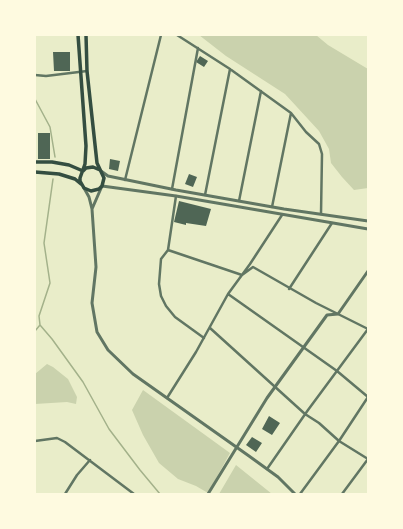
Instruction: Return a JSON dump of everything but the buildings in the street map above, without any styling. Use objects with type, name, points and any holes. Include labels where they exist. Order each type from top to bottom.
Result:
[{"type":"main road","points":[[78,35],[86,146],[83,171],[80,178],[82,186]]},
{"type":"main road","points":[[35,172],[59,174],[75,179],[82,186],[91,191],[95,191],[102,186],[104,178],[97,163],[87,71],[86,35]]},
{"type":"main road","points":[[35,162],[63,164],[83,171],[93,167],[101,171]]},
{"type":"street","points":[[125,180],[161,35]]},
{"type":"street","points":[[177,35],[230,69],[292,113],[306,132],[319,144],[322,154],[321,214]]},
{"type":"street","points":[[172,189],[198,48]]},
{"type":"street","points":[[205,195],[230,69]]},
{"type":"street","points":[[35,75],[46,76],[87,71]]},
{"type":"street","points":[[239,201],[261,91]]},
{"type":"street","points":[[272,207],[292,113]]},
{"type":"street","points":[[101,171],[108,176],[172,189],[272,207],[368,221]]},
{"type":"street","points":[[82,186],[89,197],[92,209],[96,267],[92,303],[97,332],[108,350],[132,374],[278,477],[295,494]]},
{"type":"street","points":[[92,209],[102,186],[176,196],[368,229]]},
{"type":"street","points":[[176,196],[168,250],[161,259],[159,284],[166,306],[175,317],[204,338]]},
{"type":"street","points":[[167,398],[210,328],[228,294],[282,215]]},
{"type":"street","points":[[289,289],[332,223]]},
{"type":"street","points":[[168,250],[242,275]]},
{"type":"street","points":[[242,275],[253,267],[289,289],[368,329],[305,414],[267,470]]},
{"type":"street","points":[[338,314],[368,271]]},
{"type":"street","points":[[228,294],[337,371],[368,397],[339,441],[300,494]]},
{"type":"street","points":[[209,492],[275,386],[326,314],[338,314]]},
{"type":"street","points":[[210,328],[305,414],[319,423],[339,441],[368,458],[342,494]]},
{"type":"street","points":[[35,441],[57,438],[65,442],[134,494]]},
{"type":"street","points":[[65,494],[77,475],[90,460]]},
{"type":"green space","points":[[199,35],[316,35],[328,45],[368,69],[368,188],[354,190],[342,177],[331,163],[329,149],[319,131],[285,94],[226,56]]},
{"type":"green space","points":[[47,364],[68,379],[77,397],[76,404],[67,402],[35,404],[35,374]]},
{"type":"green space","points":[[143,390],[230,453],[208,493],[196,486],[178,479],[159,463],[143,435],[132,410]]},
{"type":"green space","points":[[236,465],[272,494],[219,494]]},
{"type":"waterway","points":[[35,99],[50,127],[55,157]]},
{"type":"waterway","points":[[53,179],[44,243],[50,283],[39,316],[40,325],[83,382],[109,429],[160,494]]},
{"type":"waterway","points":[[35,331],[40,325]]}]
